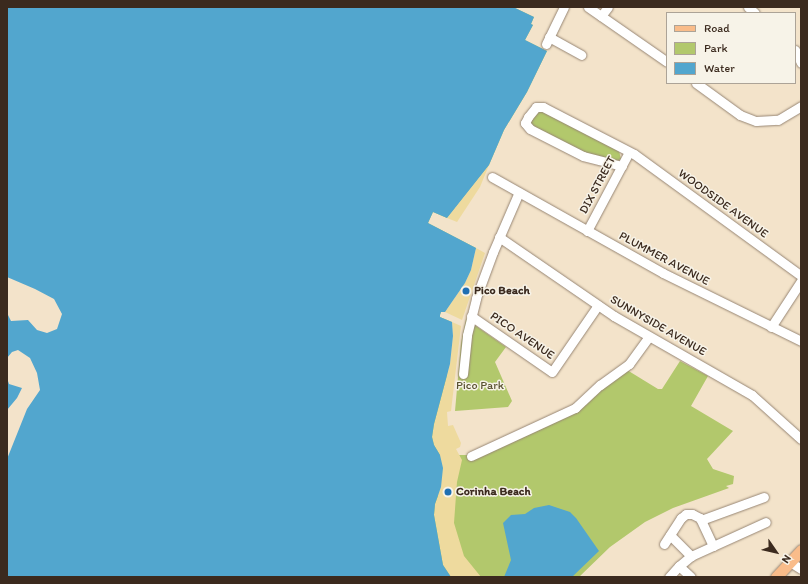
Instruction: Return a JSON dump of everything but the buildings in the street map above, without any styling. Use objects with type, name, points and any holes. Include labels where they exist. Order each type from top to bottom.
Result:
[{"type":"main road","points":[[776,577],[801,550]]},
{"type":"street","points":[[564,7],[547,41],[581,55]]},
{"type":"street","points":[[588,7],[666,61]]},
{"type":"street","points":[[601,16],[608,7]]},
{"type":"street","points":[[798,52],[801,63]]},
{"type":"street","points":[[697,84],[740,114],[756,121],[778,120],[801,106]]},
{"type":"street","name":"WOODSIDE AVENUE","points":[[622,166],[583,156],[530,129],[526,124],[528,117],[534,108],[543,107],[629,152],[801,277]]},
{"type":"street","name":"DIX STREET","points":[[588,230],[629,152]]},
{"type":"street","name":"PLUMMER AVENUE","points":[[492,177],[663,273],[801,341]]},
{"type":"street","points":[[463,374],[471,316],[477,293],[519,192]]},
{"type":"street","name":"SUNNYSIDE AVENUE","points":[[499,237],[598,305],[648,336],[756,398],[801,439]]},
{"type":"street","points":[[771,327],[801,277]]},
{"type":"street","name":"PICO AVENUE","points":[[471,316],[552,372],[598,305]]},
{"type":"street","points":[[471,456],[572,410],[602,383],[629,364],[648,336]]},
{"type":"street","points":[[701,520],[764,497]]},
{"type":"street","points":[[664,544],[681,518],[686,514],[694,514],[701,520],[713,546]]},
{"type":"street","points":[[669,577],[691,556],[766,522]]},
{"type":"street","points":[[670,535],[691,556]]},
{"type":"street","points":[[790,562],[801,569]]},
{"type":"street","points":[[679,566],[691,577]]},
{"type":"green space","points":[[513,7],[534,17],[531,24],[533,25],[525,40],[547,51],[527,92],[504,130],[489,165],[447,218],[433,212],[428,223],[476,248],[445,312],[441,312],[440,315],[440,317],[452,322],[440,455],[467,455],[535,430],[627,370],[658,389],[662,389],[680,361],[708,376],[691,406],[733,431],[707,459],[713,469],[734,476],[733,484],[726,486],[729,488],[673,508],[645,522],[610,547],[579,577],[414,577],[423,160]]},
{"type":"green space","points":[[542,111],[619,151],[621,159],[617,161],[592,156],[531,126],[530,121],[536,112]]},
{"type":"green space","name":"Pico Park","points":[[466,319],[506,347],[495,362],[512,401],[508,407],[455,411],[461,343]]},
{"type":"sand","points":[[489,165],[480,187],[457,222],[447,218]]},
{"type":"sand","name":"Pico Beach","points":[[476,248],[485,253],[462,320],[445,312],[465,283],[471,270]]},
{"type":"sand","name":"Corinha Beach","points":[[452,322],[461,326],[451,411],[447,412],[448,426],[453,425],[461,443],[460,447],[456,449],[462,460],[457,482],[454,523],[464,556],[481,577],[451,577],[443,565],[434,515],[435,504],[438,496],[440,455],[434,445],[432,437],[450,364],[453,336]]},
{"type":"water","points":[[7,7],[513,7],[534,17],[531,24],[533,25],[525,40],[547,51],[527,92],[504,130],[489,165],[447,218],[433,212],[428,223],[476,248],[471,270],[465,283],[445,312],[441,312],[440,315],[440,317],[452,322],[453,336],[450,364],[432,437],[434,445],[440,455],[443,468],[441,487],[435,504],[434,515],[443,565],[451,577],[7,577],[7,459],[27,409],[40,390],[37,373],[30,358],[18,350],[12,352],[7,358],[7,313],[11,321],[28,320],[37,330],[47,333],[57,329],[62,314],[54,299],[7,277]]},
{"type":"water","points":[[7,378],[9,384],[22,388],[17,398],[7,410]]},
{"type":"water","points":[[549,505],[570,512],[576,518],[599,551],[572,577],[504,577],[511,560],[503,523],[511,515],[525,514],[534,508]]},
{"type":"place","name":"Pico Beach","points":[[466,291]]},
{"type":"place","name":"Corinha Beach","points":[[448,492]]}]
